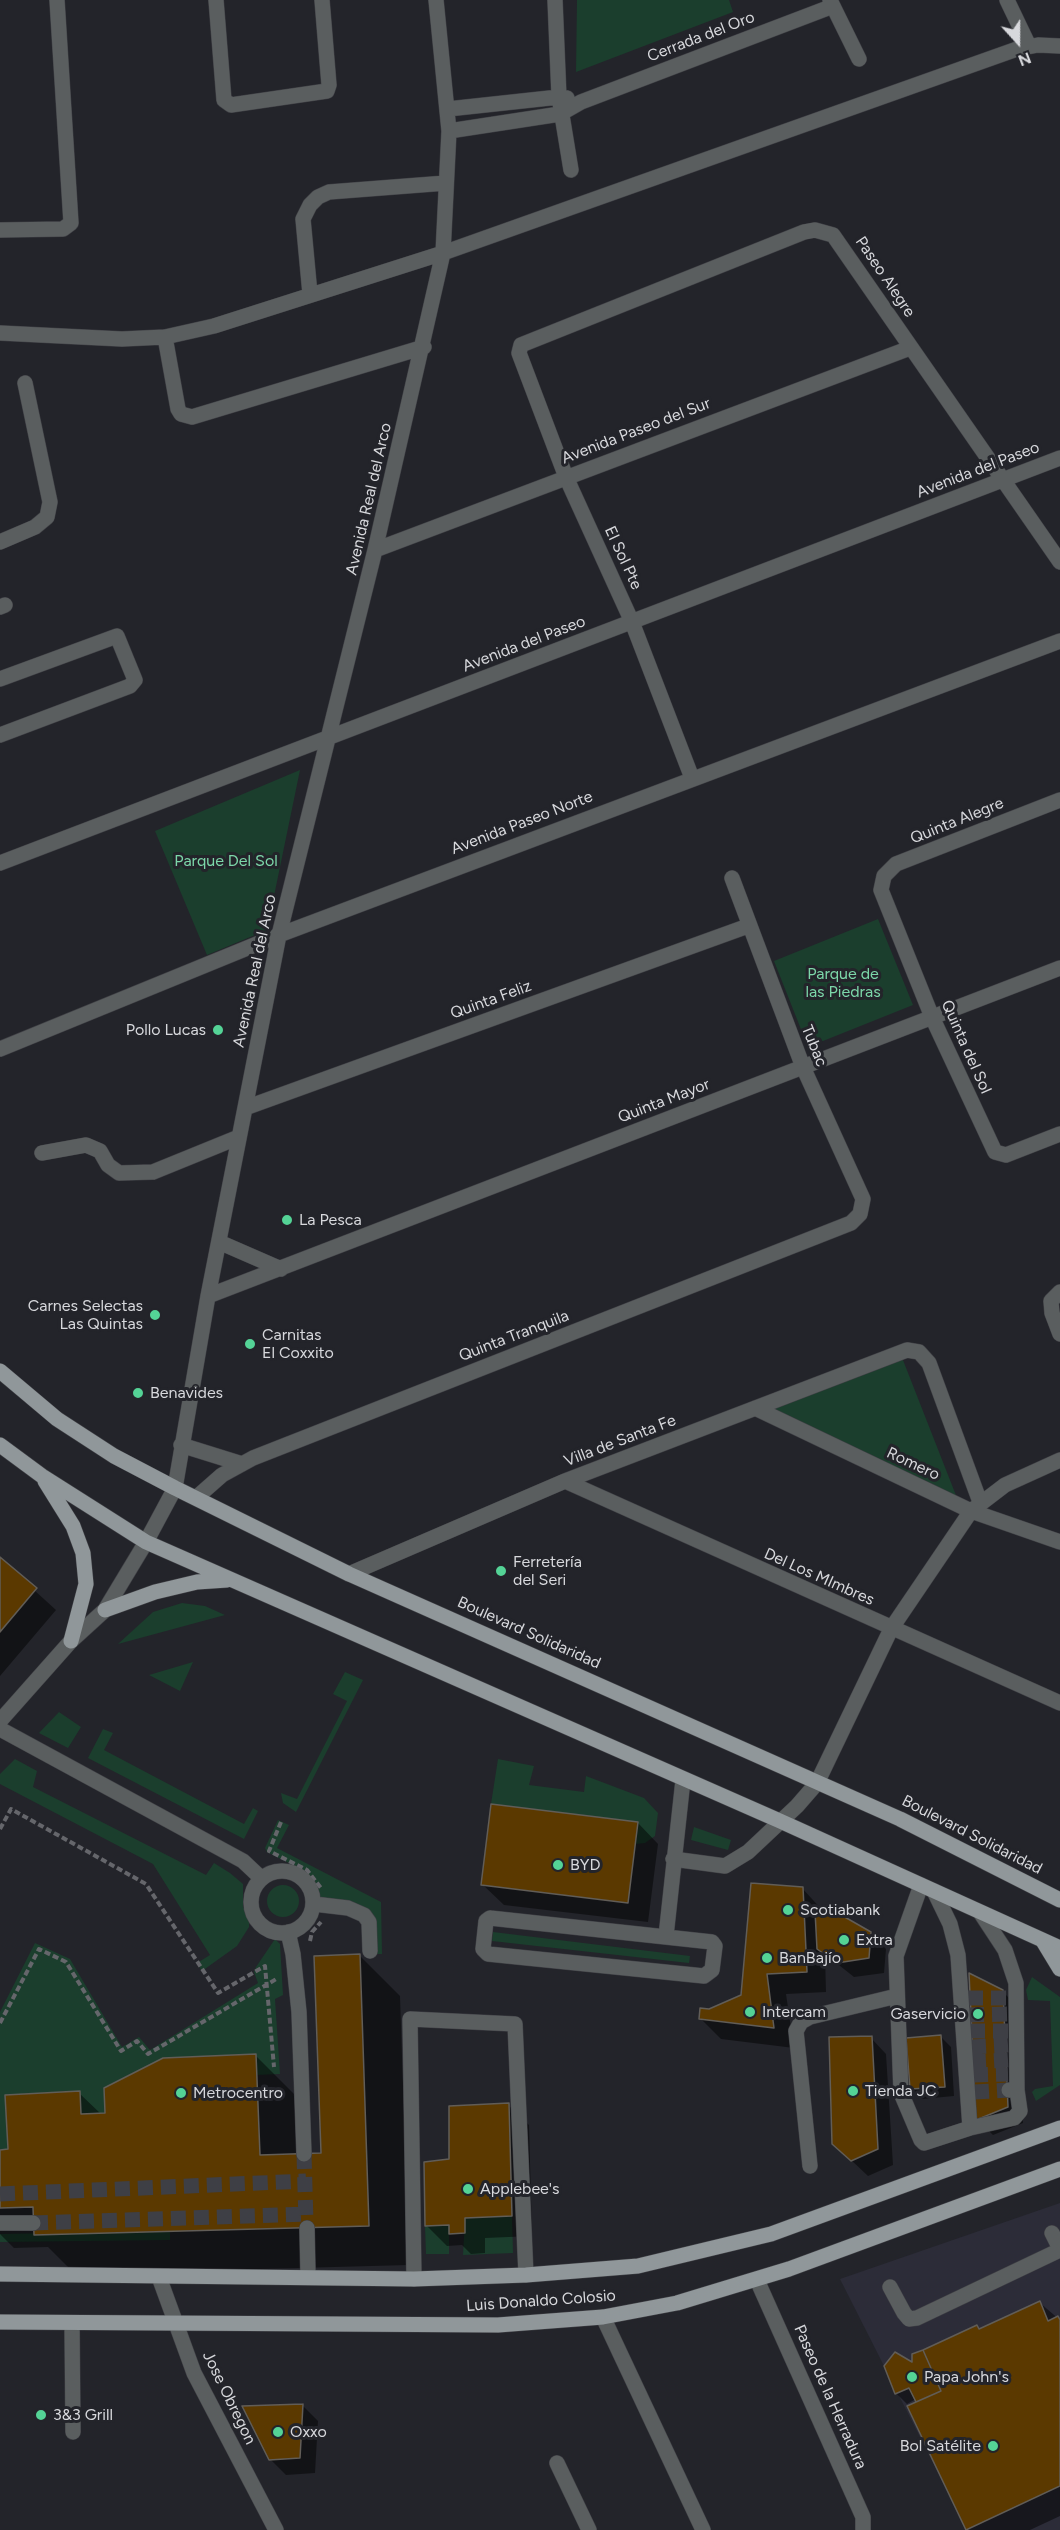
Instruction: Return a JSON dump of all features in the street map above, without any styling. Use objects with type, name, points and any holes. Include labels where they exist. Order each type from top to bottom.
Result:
[{"type":"main road","name":"Boulevard Solidaridad","points":[[0,1371],[57,1419],[114,1456],[175,1488],[349,1574],[584,1676],[817,1784],[900,1819],[1060,1900]]},
{"type":"main road","points":[[0,1445],[42,1476],[146,1542],[780,1821],[1060,1948]]},
{"type":"main road","points":[[42,1476],[73,1526],[83,1553],[86,1584],[71,1641]]},
{"type":"main road","points":[[105,1610],[155,1592],[197,1582],[229,1580]]},
{"type":"main road","points":[[1042,1941],[1060,1969]]},
{"type":"main road","points":[[1056,2130],[1060,2119]]},
{"type":"main road","name":"Luis Donaldo Colosio","points":[[0,2274],[414,2279],[526,2275],[638,2266],[771,2234],[1056,2130]]},
{"type":"main road","name":"Luis Donaldo Colosio","points":[[0,2322],[498,2325],[603,2317],[677,2303],[757,2280],[1060,2169]]},
{"type":"street","points":[[0,230],[63,229],[72,219],[57,0]]},
{"type":"street","points":[[216,0],[224,100],[231,105],[327,91],[329,85],[322,0]]},
{"type":"street","name":"Avenida Real del Arco","points":[[0,1721],[71,1641],[105,1610],[175,1488],[208,1296],[279,935],[330,737],[424,347],[443,253],[449,130],[436,0]]},
{"type":"street","points":[[555,0],[560,114],[571,170]]},
{"type":"street","points":[[1007,0],[1029,46]]},
{"type":"street","name":"Cerrada del Oro","points":[[449,130],[560,114],[581,102],[832,3],[859,59]]},
{"type":"street","points":[[0,333],[122,339],[165,337],[214,326],[443,253],[1029,46],[1060,46]]},
{"type":"street","points":[[448,109],[559,97],[581,102]]},
{"type":"street","points":[[310,294],[303,219],[310,205],[318,197],[329,192],[446,183]]},
{"type":"street","name":"Paseo Alegre","points":[[519,353],[521,345],[804,232],[815,230],[833,235],[1060,562]]},
{"type":"street","points":[[165,337],[178,409],[181,414],[192,417],[424,347]]},
{"type":"street","name":"Avenida Paseo del Sur","points":[[375,550],[910,348]]},
{"type":"street","name":"El Sol Pte","points":[[519,353],[566,477],[632,622],[692,778]]},
{"type":"street","points":[[0,542],[35,527],[47,517],[50,502],[25,383]]},
{"type":"street","name":"Avenida del Paseo","points":[[0,863],[1060,458]]},
{"type":"street","points":[[0,679],[117,636],[135,680],[130,686],[0,735]]},
{"type":"street","name":"Avenida Paseo Norte","points":[[0,1049],[279,935],[1060,640]]},
{"type":"street","name":"Quinta Alegre","points":[[881,890],[884,876],[896,864],[1060,800]]},
{"type":"street","name":"Tubac","points":[[732,878],[748,926],[803,1067],[863,1199],[860,1214],[852,1223]]},
{"type":"street","name":"Quinta del Sol","points":[[881,890],[932,1017],[995,1152],[1006,1155],[1060,1134]]},
{"type":"street","name":"Quinta Feliz","points":[[245,1108],[748,926]]},
{"type":"street","name":"Quinta Mayor","points":[[208,1296],[1060,968]]},
{"type":"street","points":[[42,1153],[86,1145],[100,1151],[108,1165],[119,1173],[153,1172],[240,1137]]},
{"type":"street","name":"Quinta Tranquila","points":[[197,1497],[222,1475],[242,1464],[852,1223]]},
{"type":"street","points":[[219,1242],[281,1269]]},
{"type":"street","points":[[1059,1292],[1051,1301],[1052,1313],[1060,1334]]},
{"type":"street","name":"Villa de Santa Fe","points":[[349,1574],[565,1481],[907,1350],[919,1352],[929,1363],[976,1506]]},
{"type":"street","name":"Romero","points":[[755,1408],[1060,1542]]},
{"type":"street","points":[[181,1444],[242,1464]]},
{"type":"street","points":[[673,1859],[725,1866],[748,1852],[817,1784],[891,1629],[976,1506],[1005,1485],[1060,1460]]},
{"type":"street","name":"Del Los MImbres","points":[[565,1481],[1060,1704]]},
{"type":"street","points":[[0,1729],[243,1861],[261,1878]]},
{"type":"street","points":[[666,1936],[683,1780]]},
{"type":"street","points":[[285,1870],[296,1873],[311,1888],[319,1904],[303,1925],[288,1932],[272,1931],[255,1917],[252,1896],[261,1878],[273,1872],[285,1870]]},
{"type":"street","points":[[928,1888],[896,1956],[900,2093],[924,2143],[1017,2116],[1020,2111],[1013,2090],[1012,2006],[1016,1983],[1005,1950],[980,1912]]},
{"type":"street","points":[[928,1888],[955,1940],[965,1999],[970,2128]]},
{"type":"street","points":[[319,1904],[348,1908],[364,1915],[369,1922],[370,1950]]},
{"type":"street","points":[[490,1918],[666,1936],[712,1942],[715,1946],[712,1970],[709,1974],[704,1976],[488,1954],[483,1949],[486,1921],[490,1918]]},
{"type":"street","points":[[288,1932],[293,1954],[299,2013],[304,2154]]},
{"type":"street","points":[[810,2166],[795,2040],[796,2031],[801,2022],[810,2018],[897,1996]]},
{"type":"street","points":[[414,2279],[410,2019],[515,2024],[526,2275]]},
{"type":"street","points":[[0,2223],[33,2223]]},
{"type":"street","points":[[307,2228],[308,2276]]},
{"type":"street","points":[[890,2287],[909,2319],[917,2318],[1060,2250],[1052,2233]]},
{"type":"street","name":"Jose Obregon","points":[[159,2277],[194,2373],[276,2530]]},
{"type":"street","name":"Paseo de la Herradura","points":[[757,2280],[863,2517],[863,2530]]},
{"type":"street","points":[[603,2317],[703,2530]]},
{"type":"street","points":[[72,2323],[73,2432]]},
{"type":"street","points":[[557,2463],[589,2530]]},
{"type":"path","points":[[0,1829],[11,1809],[146,1884],[218,1993],[265,1966],[274,2067]]},
{"type":"path","points":[[281,1822],[269,1851],[282,1860],[297,1864],[313,1876],[322,1893],[319,1904],[320,1923],[312,1932],[310,1950]]},
{"type":"path","points":[[0,2023],[39,1949],[66,1962],[121,2050],[137,2041],[148,2054],[288,1973]]},
{"type":"shaded area","points":[[1060,2203],[1060,2530],[967,2530],[840,2279]]},
{"type":"green space","points":[[577,0],[729,0],[733,12],[576,72]]},
{"type":"green space","name":"Parque Del Sol","points":[[300,770],[267,930],[207,955],[155,831]]},
{"type":"green space","name":"Parque de las Piedras","points":[[878,919],[913,1005],[808,1047],[774,961]]},
{"type":"green space","points":[[901,1355],[959,1503],[758,1409]]},
{"type":"green space","points":[[182,1603],[205,1606],[225,1615],[118,1644],[153,1612]]},
{"type":"green space","points":[[193,1662],[180,1691],[149,1675]]},
{"type":"green space","points":[[345,1672],[363,1680],[296,1812],[283,1803],[281,1793],[297,1799],[347,1701],[333,1694]]},
{"type":"green space","points":[[59,1712],[81,1727],[68,1748],[39,1733]]},
{"type":"green space","points":[[103,1729],[113,1733],[104,1750],[244,1824],[253,1808],[258,1811],[244,1839],[88,1758]]},
{"type":"green space","points":[[15,1759],[37,1771],[33,1787],[206,1875],[214,1863],[230,1873],[243,1884],[243,1906],[249,1920],[249,1927],[237,1946],[202,1971],[197,1963],[210,1955],[153,1864],[0,1784],[0,1774]]},
{"type":"green space","points":[[498,1759],[534,1766],[529,1785],[584,1792],[586,1776],[644,1798],[658,1813],[655,1836],[645,1843],[636,1844],[638,1822],[491,1804]]},
{"type":"green space","points":[[278,1820],[289,1825],[277,1848],[381,1902],[382,1954],[376,1954],[376,1921],[320,1897],[312,1878],[305,1871],[267,1852],[265,1848]]},
{"type":"green space","points":[[694,1827],[731,1840],[728,1850],[691,1840]]},
{"type":"green space","points":[[283,1885],[295,1889],[299,1901],[295,1913],[283,1917],[271,1913],[267,1901],[271,1889]]},
{"type":"green space","points":[[493,1932],[690,1956],[689,1963],[492,1941]]},
{"type":"green space","points":[[275,1939],[280,1944],[283,1995],[275,1999],[280,2074],[257,2075],[256,2054],[163,2058],[104,2088],[105,2113],[81,2114],[79,2091],[5,2095],[8,2149],[0,2149],[0,2012],[35,1943],[70,1959],[122,2047],[139,2037],[150,2050],[258,1983],[254,1972]]},
{"type":"green space","points":[[1032,1977],[1060,1997],[1060,2085],[1036,2101],[1032,2092],[1035,2089],[1053,2086],[1050,2001],[1028,2000],[1026,1990]]},
{"type":"green space","points":[[512,2216],[513,2253],[463,2255],[465,2218]]},
{"type":"green space","points":[[449,2225],[449,2254],[426,2254],[425,2226]]},
{"type":"green space","points":[[170,2231],[170,2240],[0,2242],[0,2234]]},
{"type":"building","points":[[0,1557],[37,1588],[0,1632]]},
{"type":"building","name":"BYD","points":[[491,1804],[638,1822],[628,1903],[481,1885]]},
{"type":"building","points":[[751,1883],[803,1887],[807,1972],[767,1974],[774,2028],[699,2019],[700,2008],[709,2009],[741,1995]]},
{"type":"building","name":"Extra","points":[[829,1908],[871,1932],[869,1958],[837,1963],[817,1949],[815,1911]]},
{"type":"building","name":"Metrocentro","points":[[360,1954],[369,2226],[34,2235],[33,2207],[0,2208],[0,2150],[8,2149],[5,2095],[80,2091],[81,2114],[105,2113],[104,2088],[163,2058],[256,2054],[260,2155],[321,2153],[314,1956]]},
{"type":"building","points":[[969,1973],[1003,1990],[1008,2107],[976,2120]]},
{"type":"building","points":[[941,2035],[945,2087],[910,2089],[906,2038]]},
{"type":"building","name":"Tienda JC","points":[[872,2036],[878,2149],[851,2161],[832,2144],[829,2037]]},
{"type":"building","name":"Applebee's","points":[[509,2103],[512,2216],[465,2218],[465,2233],[449,2234],[449,2225],[425,2226],[424,2162],[449,2159],[449,2106]]},
{"type":"building","name":"Bol Satélite","points":[[1040,2301],[1048,2321],[1058,2316],[1060,2320],[1060,2486],[966,2530],[907,2406],[941,2391],[923,2350],[977,2325],[979,2329]]},
{"type":"building","name":"Papa John's","points":[[923,2350],[941,2391],[916,2402],[909,2388],[895,2394],[884,2366],[895,2352],[912,2362],[912,2354]]},
{"type":"building","name":"Oxxo","points":[[303,2404],[300,2458],[269,2460],[242,2406]]},
{"type":"tunnel","points":[[968,1998],[1008,1998]]},
{"type":"tunnel","points":[[969,2015],[1008,2014]]},
{"type":"tunnel","points":[[970,2031],[1008,2031]]},
{"type":"tunnel","points":[[971,2047],[1008,2045]]},
{"type":"tunnel","points":[[971,2062],[1008,2060]]},
{"type":"tunnel","points":[[973,2075],[1008,2074]]},
{"type":"tunnel","points":[[974,2092],[1009,2090]]},
{"type":"tunnel","points":[[304,2154],[306,2222]]},
{"type":"tunnel","points":[[0,2194],[306,2181]]},
{"type":"tunnel","points":[[33,2223],[306,2214]]},
{"type":"place","name":"Pollo Lucas","points":[[218,1030]]},
{"type":"place","name":"La Pesca","points":[[287,1220]]},
{"type":"place","name":"Carnes Selectas Las Quintas","points":[[155,1315]]},
{"type":"place","name":"Carnitas El Coxxito","points":[[250,1344]]},
{"type":"place","name":"Benavides","points":[[138,1393]]},
{"type":"place","name":"Ferretería del Seri","points":[[501,1571]]},
{"type":"place","name":"BYD","points":[[558,1865]]},
{"type":"place","name":"Scotiabank","points":[[788,1910]]},
{"type":"place","name":"Extra","points":[[844,1940]]},
{"type":"place","name":"BanBajío","points":[[767,1958]]},
{"type":"place","name":"Intercam","points":[[750,2012]]},
{"type":"place","name":"Gaservicio","points":[[978,2014]]},
{"type":"place","name":"Tienda JC","points":[[853,2091]]},
{"type":"place","name":"Metrocentro","points":[[181,2093]]},
{"type":"place","name":"Applebee's","points":[[468,2189]]},
{"type":"place","name":"Papa John's","points":[[912,2377]]},
{"type":"place","name":"3&3 Grill","points":[[41,2415]]},
{"type":"place","name":"Oxxo","points":[[278,2432]]},
{"type":"place","name":"Bol Satélite","points":[[993,2446]]}]
